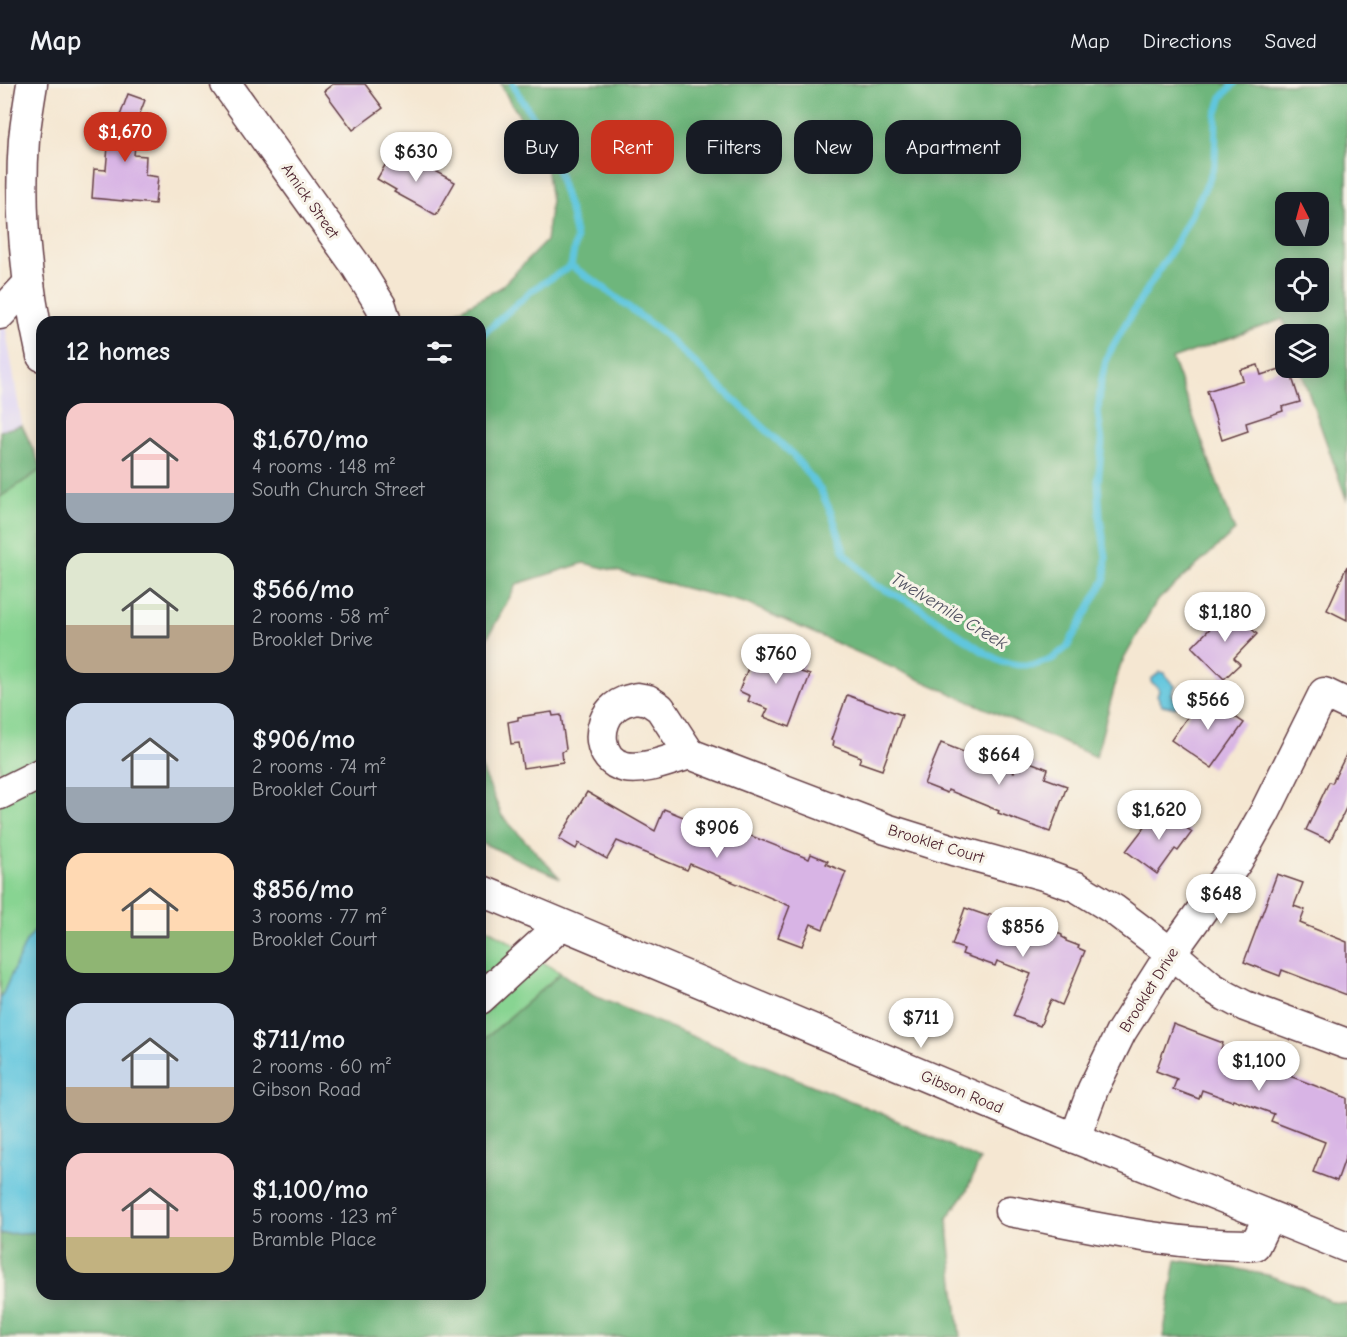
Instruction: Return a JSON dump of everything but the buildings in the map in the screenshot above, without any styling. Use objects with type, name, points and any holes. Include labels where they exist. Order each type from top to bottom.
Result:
[{"type":"street","points":[[32,84],[24,138],[22,184],[12,224],[30,283],[36,327]]},
{"type":"street","name":"Amick Street","points":[[226,84],[354,264],[381,306],[384,316]]},
{"type":"street","points":[[0,314],[30,283]]},
{"type":"street","name":"Brooklet Drive","points":[[1075,1138],[1093,1089],[1121,1032],[1171,953],[1248,844],[1270,802],[1335,698]]},
{"type":"street","name":"Brooklet Court","points":[[690,754],[886,829],[1044,875],[1077,887],[1113,909],[1171,953],[1204,982],[1226,996],[1245,1006],[1347,1044]]},
{"type":"street","points":[[0,794],[36,776]]},
{"type":"street","name":"Gibson Road","points":[[486,893],[777,1016],[1347,1246]]},
{"type":"street","points":[[486,994],[561,925]]},
{"type":"street","points":[[1010,1211],[1135,1235],[1228,1245],[1255,1245],[1269,1216]]},
{"type":"shaded area","points":[[0,296],[22,425],[0,431]]},
{"type":"green space","points":[[501,84],[1347,84],[1347,501],[1304,378],[1329,378],[1329,324],[1285,324],[1283,319],[1172,359],[1235,531],[1156,602],[1120,666],[1096,757],[745,603],[584,563],[517,584],[486,642],[486,316],[448,316],[500,288],[546,241],[551,201],[547,174],[579,174],[579,120],[522,120]]},
{"type":"green space","points":[[22,425],[36,456],[36,473],[0,497],[0,431]]},
{"type":"green space","points":[[36,473],[36,1232],[0,1234],[0,497]]},
{"type":"green space","points":[[486,778],[502,816],[560,878],[486,845]]},
{"type":"green space","points":[[486,928],[561,973],[486,1038]]},
{"type":"green space","points":[[561,973],[594,996],[885,1115],[980,1160],[966,1192],[947,1218],[960,1337],[0,1337],[0,1234],[36,1232],[36,1300],[486,1300],[486,1038]]},
{"type":"green space","points":[[1176,1260],[1267,1275],[1300,1286],[1333,1302],[1347,1304],[1347,1337],[1163,1337]]},
{"type":"water","points":[[1160,672],[1165,673],[1175,686],[1172,694],[1178,704],[1175,708],[1162,705],[1157,695],[1158,687],[1151,682],[1151,679]]},
{"type":"water","points":[[36,930],[36,1232],[0,1234],[0,1000],[26,942]]},
{"type":"waterway","points":[[513,84],[548,141],[571,214],[576,239],[571,266]]},
{"type":"waterway","name":"Twelvemile Creek","points":[[571,266],[600,285],[665,335],[793,455],[820,489],[845,553],[874,584],[917,606],[1002,662],[1035,665],[1052,659],[1067,647],[1105,579],[1106,557],[1098,482],[1102,442],[1098,412],[1101,382],[1107,357],[1178,240],[1208,182],[1215,163],[1216,116],[1222,97],[1234,84]]},
{"type":"waterway","name":"Twelvemile Creek","points":[[486,332],[532,290],[571,266]]}]
